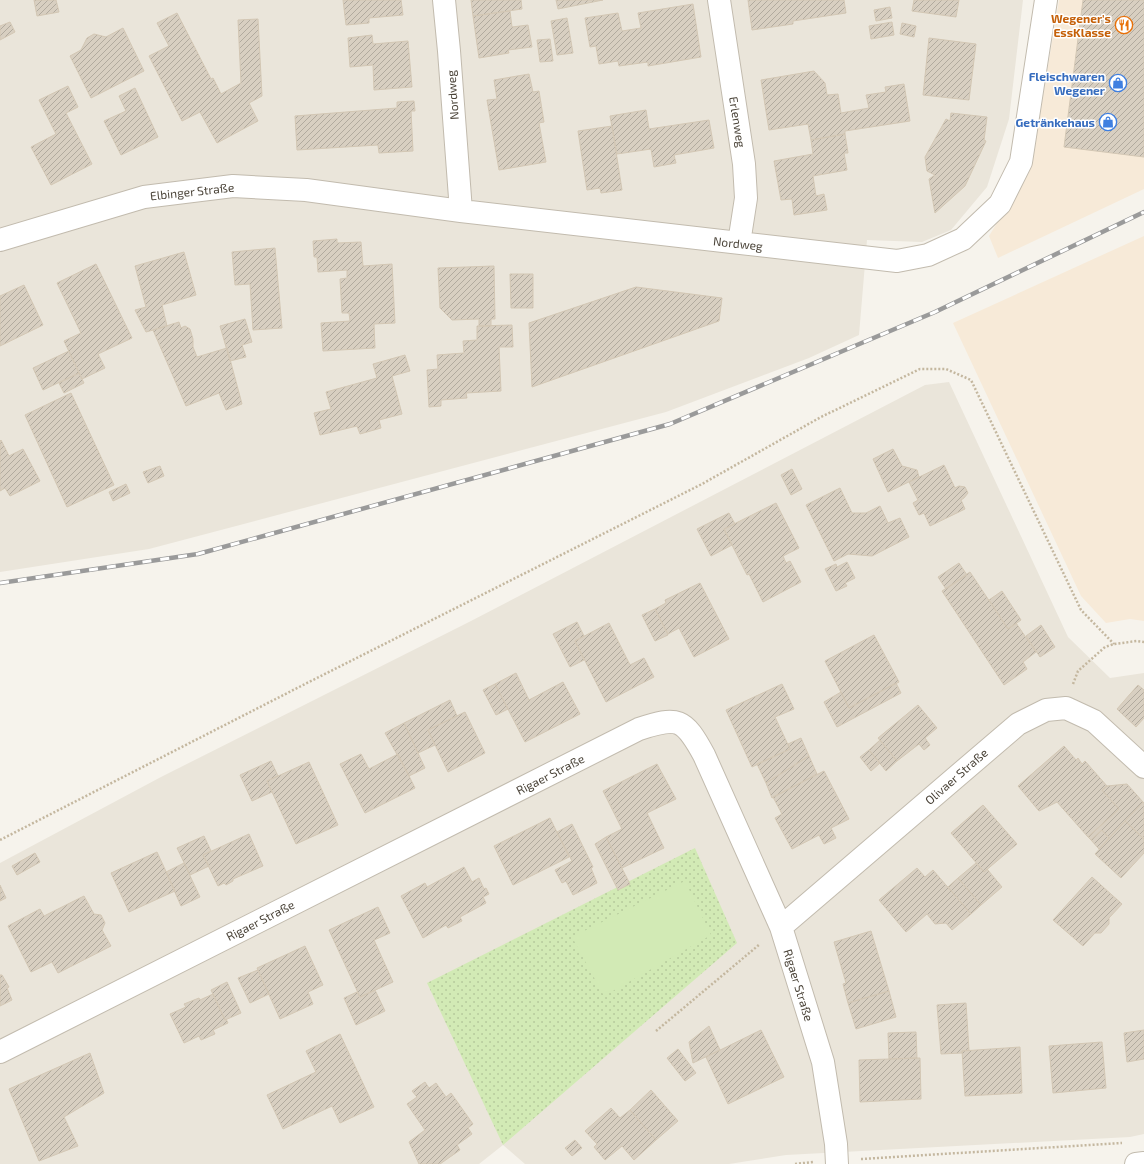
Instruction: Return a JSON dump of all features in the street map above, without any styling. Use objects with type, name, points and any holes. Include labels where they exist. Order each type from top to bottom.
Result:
[{"type":"street","name":"Nordweg","points":[[444,0],[461,211],[898,261],[928,255],[963,239],[1000,204],[1021,162],[1046,0]]},
{"type":"street","name":"Erlenweg","points":[[720,0],[744,164],[746,198],[739,244]]},
{"type":"street","name":"Elbinger Straße","points":[[0,240],[144,197],[233,186],[306,190],[461,211]]},
{"type":"street","name":"Olivaer Straße","points":[[781,927],[1018,724],[1046,710],[1066,708],[1094,720],[1144,767]]},
{"type":"street","name":"Rigaer Straße","points":[[0,1052],[631,732],[662,721],[678,722],[692,733],[704,755],[781,927],[822,1062],[836,1144],[837,1162]]},
{"type":"street","points":[[1136,1164],[1144,1163]]},
{"type":"path","points":[[0,840],[702,484],[821,417],[920,369],[946,369],[971,380],[1081,610],[1114,644]]},
{"type":"path","points":[[1066,708],[1078,671],[1105,647],[1114,644],[1137,641],[1144,642]]},
{"type":"path","points":[[656,1031],[781,927]]},
{"type":"path","points":[[795,1164],[1122,1143]]},
{"type":"shaded area","points":[[0,0],[1023,0],[1009,119],[987,187],[951,230],[922,242],[867,240],[859,335],[809,358],[666,412],[149,549],[0,572]]},
{"type":"shaded area","points":[[1059,0],[1144,0],[1144,189],[998,258],[989,236],[1031,168]]},
{"type":"shaded area","points":[[1144,236],[1144,621],[1130,619],[1106,623],[1081,596],[953,323]]},
{"type":"shaded area","points":[[949,382],[1068,637],[1110,678],[1144,673],[1144,1134],[1130,1137],[786,1155],[729,1164],[525,1164],[503,1145],[479,1164],[0,1164],[0,863],[161,777],[471,621],[925,385]]},
{"type":"green space","points":[[695,848],[737,943],[503,1145],[427,983]]},
{"type":"green space","points":[[685,881],[711,935],[604,996],[572,937]]},
{"type":"building","points":[[34,0],[56,0],[59,12],[37,16]]},
{"type":"building","points":[[343,0],[401,0],[403,15],[369,18],[369,23],[346,25]]},
{"type":"building","points":[[471,0],[521,0],[522,9],[473,16]]},
{"type":"building","points":[[556,0],[603,0],[558,9]]},
{"type":"building","points":[[748,0],[844,0],[846,13],[793,21],[793,24],[752,30]]},
{"type":"building","points":[[914,0],[959,0],[956,17],[912,11]]},
{"type":"building","points":[[1083,0],[1144,0],[1144,157],[1064,147]]},
{"type":"building","points":[[693,4],[701,57],[648,66],[648,62],[619,66],[618,61],[599,64],[596,46],[590,47],[585,18],[618,13],[622,31],[641,28],[638,13]]},
{"type":"building","points":[[890,7],[892,18],[876,21],[874,10]]},
{"type":"building","points":[[510,11],[512,27],[528,25],[532,47],[508,50],[509,53],[479,58],[473,16]]},
{"type":"building","points":[[177,13],[211,79],[213,78],[221,94],[241,83],[238,20],[258,19],[262,96],[249,103],[258,121],[217,143],[200,112],[182,121],[149,56],[169,46],[157,23]]},
{"type":"building","points":[[567,18],[573,53],[557,55],[551,21]]},
{"type":"building","points":[[10,22],[15,32],[0,40],[0,26]]},
{"type":"building","points":[[892,22],[894,35],[871,39],[869,26]]},
{"type":"building","points":[[902,23],[916,26],[914,37],[900,34]]},
{"type":"building","points":[[123,28],[144,71],[91,98],[70,56],[81,50],[87,38],[94,34],[106,37]]},
{"type":"building","points":[[372,35],[373,44],[408,41],[412,87],[374,90],[373,65],[350,67],[348,38]]},
{"type":"building","points":[[929,38],[976,44],[969,100],[923,95]]},
{"type":"building","points":[[550,39],[553,61],[540,62],[537,40]]},
{"type":"building","points":[[814,71],[825,83],[827,95],[838,94],[841,113],[869,108],[866,95],[886,92],[885,87],[904,84],[910,121],[845,131],[845,134],[811,140],[808,124],[769,130],[761,80]]},
{"type":"building","points":[[529,74],[533,92],[539,91],[544,122],[539,123],[546,162],[499,170],[487,100],[497,99],[494,80]]},
{"type":"building","points":[[68,86],[78,107],[66,113],[92,164],[51,185],[31,147],[56,134],[39,100]]},
{"type":"building","points":[[135,88],[158,137],[121,155],[104,121],[126,111],[119,96]]},
{"type":"building","points":[[414,101],[415,111],[411,111],[413,151],[379,153],[378,145],[297,150],[295,116],[397,108],[397,102]]},
{"type":"building","points":[[646,110],[649,129],[709,120],[714,148],[674,155],[676,163],[654,167],[651,149],[617,154],[610,116]]},
{"type":"building","points":[[951,113],[987,117],[984,140],[986,141],[965,186],[935,213],[929,179],[935,175],[927,171],[925,157],[946,119],[950,121]]},
{"type":"building","points":[[612,126],[622,190],[601,193],[600,188],[587,190],[578,131]]},
{"type":"building","points":[[845,134],[848,153],[844,153],[847,170],[813,176],[816,196],[824,194],[827,210],[794,215],[792,199],[781,200],[774,161],[813,154],[811,140]]},
{"type":"building","points":[[337,239],[337,243],[361,242],[363,266],[392,264],[395,323],[374,324],[375,348],[323,351],[321,323],[350,321],[349,313],[342,313],[340,279],[347,278],[347,270],[318,272],[317,257],[314,257],[313,241]]},
{"type":"building","points":[[275,248],[282,328],[253,330],[250,284],[235,285],[232,252]]},
{"type":"building","points":[[184,252],[196,295],[162,305],[167,326],[146,332],[135,310],[146,307],[135,266]]},
{"type":"building","points":[[96,264],[132,338],[98,354],[105,368],[82,379],[64,341],[81,333],[57,283]]},
{"type":"building","points":[[494,266],[495,319],[491,319],[491,326],[479,326],[479,319],[452,320],[440,308],[438,268]]},
{"type":"building","points":[[510,274],[533,274],[533,308],[511,308]]},
{"type":"building","points":[[24,285],[43,325],[0,346],[0,296]]},
{"type":"building","points":[[636,287],[722,298],[719,321],[532,387],[529,323]]},
{"type":"building","points":[[245,319],[252,342],[242,345],[246,357],[230,361],[220,326]]},
{"type":"building","points":[[179,322],[181,328],[185,326],[190,329],[193,339],[193,347],[197,357],[227,348],[242,404],[226,410],[219,393],[186,406],[153,330]]},
{"type":"building","points":[[512,325],[513,347],[499,347],[501,391],[466,393],[467,398],[441,400],[441,406],[429,407],[427,370],[438,369],[437,355],[464,353],[463,341],[477,340],[477,326]]},
{"type":"building","points":[[69,351],[79,373],[43,390],[33,368]]},
{"type":"building","points":[[405,355],[410,371],[392,376],[402,414],[379,420],[381,428],[360,434],[357,426],[320,435],[314,413],[331,409],[326,392],[377,378],[373,364]]},
{"type":"building","points":[[79,373],[84,383],[64,393],[59,383]]},
{"type":"building","points":[[71,393],[114,485],[67,507],[25,415]]},
{"type":"building","points":[[1,440],[9,456],[23,449],[40,481],[10,496],[5,488],[0,491]]},
{"type":"building","points":[[893,449],[902,466],[917,470],[919,477],[888,492],[873,459]]},
{"type":"building","points":[[944,465],[955,488],[959,486],[965,487],[968,493],[961,500],[965,509],[930,526],[924,513],[919,515],[913,503],[918,500],[909,482]]},
{"type":"building","points":[[160,466],[164,476],[148,483],[143,472]]},
{"type":"building","points":[[792,469],[802,489],[791,495],[781,475]]},
{"type":"building","points":[[126,484],[130,493],[113,501],[109,492]]},
{"type":"building","points":[[840,488],[852,513],[866,513],[880,506],[888,523],[900,518],[909,537],[872,556],[848,554],[834,561],[806,505]]},
{"type":"building","points":[[776,503],[799,548],[783,556],[786,563],[790,561],[801,582],[763,602],[749,574],[747,575],[724,529]]},
{"type":"building","points":[[729,513],[735,524],[724,529],[732,545],[711,556],[697,529]]},
{"type":"building","points":[[847,562],[855,578],[845,583],[847,586],[836,591],[825,569],[836,564],[837,567]]},
{"type":"building","points":[[959,563],[967,575],[946,589],[938,577]]},
{"type":"building","points":[[970,572],[1008,629],[1016,623],[1036,652],[1023,662],[1027,669],[1004,685],[942,591]]},
{"type":"building","points":[[700,583],[729,639],[694,657],[679,628],[668,634],[655,609],[666,603],[665,600]]},
{"type":"building","points":[[1002,591],[1021,620],[1008,629],[989,600]]},
{"type":"building","points":[[655,609],[668,635],[655,641],[642,615]]},
{"type":"building","points":[[577,622],[584,636],[575,641],[584,660],[570,667],[553,634]]},
{"type":"building","points":[[609,623],[630,665],[644,658],[654,677],[606,702],[575,641]]},
{"type":"building","points":[[1041,625],[1055,647],[1040,657],[1026,636]]},
{"type":"building","points":[[874,635],[899,682],[849,708],[825,661]]},
{"type":"building","points":[[516,673],[529,700],[563,682],[580,714],[525,742],[495,684]]},
{"type":"building","points":[[896,683],[901,693],[837,727],[824,702],[841,692],[849,708]]},
{"type":"building","points":[[495,684],[508,709],[496,715],[483,690]]},
{"type":"building","points":[[782,684],[794,709],[775,717],[790,749],[752,767],[726,710]]},
{"type":"building","points":[[1138,685],[1144,690],[1144,718],[1136,727],[1117,709]]},
{"type":"building","points":[[450,700],[457,716],[428,730],[435,745],[418,753],[404,723]]},
{"type":"building","points":[[918,705],[937,728],[925,738],[930,745],[924,750],[919,744],[897,761],[878,738]]},
{"type":"building","points":[[465,712],[485,753],[448,772],[428,730]]},
{"type":"building","points":[[404,723],[425,768],[409,776],[385,733]]},
{"type":"building","points":[[801,738],[809,756],[766,783],[757,764],[790,749],[788,744]]},
{"type":"building","points":[[880,740],[897,761],[886,771],[869,750]]},
{"type":"building","points":[[1064,746],[1076,760],[1078,758],[1082,764],[1085,761],[1107,786],[1102,790],[1119,809],[1088,837],[1057,802],[1039,811],[1018,786]]},
{"type":"building","points":[[869,750],[880,763],[871,771],[860,757]]},
{"type":"building","points":[[361,754],[369,769],[398,754],[415,788],[365,813],[340,764]]},
{"type":"building","points":[[809,756],[817,774],[772,798],[766,783]]},
{"type":"building","points":[[271,761],[278,776],[267,781],[272,792],[252,801],[240,775]]},
{"type":"building","points":[[309,762],[338,825],[296,844],[267,781]]},
{"type":"building","points":[[657,764],[676,799],[647,813],[664,848],[622,868],[606,837],[622,829],[603,791]]},
{"type":"building","points":[[824,771],[849,819],[831,828],[836,838],[824,844],[819,835],[792,849],[775,818],[782,814],[773,797]]},
{"type":"building","points":[[1127,784],[1143,802],[1109,838],[1102,830],[1091,840],[1088,837],[1119,809],[1102,790],[1107,786]]},
{"type":"building","points":[[1143,802],[1144,803],[1144,839],[1125,821]]},
{"type":"building","points":[[983,805],[1017,844],[984,872],[951,833]]},
{"type":"building","points":[[550,818],[569,857],[513,885],[494,846]]},
{"type":"building","points":[[1125,821],[1144,839],[1144,853],[1121,878],[1095,854]]},
{"type":"building","points":[[572,824],[593,867],[591,868],[597,883],[573,895],[566,881],[562,883],[555,870],[572,861],[557,832]]},
{"type":"building","points":[[1102,830],[1109,838],[1099,849],[1091,840]]},
{"type":"building","points":[[249,834],[263,866],[233,879],[233,881],[226,885],[224,883],[218,886],[203,855]]},
{"type":"building","points":[[204,836],[211,851],[203,855],[209,866],[190,875],[177,848]]},
{"type":"building","points":[[606,837],[630,884],[618,890],[595,844]]},
{"type":"building","points":[[157,852],[175,891],[129,912],[111,873]]},
{"type":"building","points":[[35,853],[40,862],[17,875],[12,866]]},
{"type":"building","points":[[184,863],[200,897],[181,906],[166,872]]},
{"type":"building","points":[[976,863],[984,872],[987,869],[1002,887],[981,905],[958,878]]},
{"type":"building","points":[[464,867],[472,882],[479,878],[484,889],[486,888],[489,894],[483,897],[486,903],[460,917],[462,921],[448,928],[446,925],[423,938],[401,896],[425,883],[427,887]]},
{"type":"building","points":[[917,868],[925,877],[933,870],[971,914],[952,930],[946,923],[935,924],[927,914],[906,932],[879,900]]},
{"type":"building","points":[[1092,877],[1122,904],[1109,918],[1109,924],[1101,933],[1095,933],[1083,946],[1053,920]]},
{"type":"building","points":[[958,878],[981,905],[971,914],[948,887]]},
{"type":"building","points":[[0,885],[6,898],[0,901]]},
{"type":"building","points":[[84,896],[94,914],[101,915],[105,923],[102,930],[111,946],[58,973],[52,962],[31,972],[8,926],[40,909],[44,916]]},
{"type":"building","points":[[378,907],[390,933],[374,940],[393,982],[360,997],[329,930]]},
{"type":"building","points":[[871,931],[889,991],[848,1003],[843,984],[846,983],[834,942]]},
{"type":"building","points":[[305,946],[323,985],[308,992],[313,1004],[280,1019],[257,968]]},
{"type":"building","points":[[258,970],[269,994],[250,1003],[238,978]]},
{"type":"building","points":[[0,975],[2,975],[9,987],[7,988],[12,1000],[0,1006]]},
{"type":"building","points":[[227,982],[241,1013],[225,1020],[211,990]]},
{"type":"building","points":[[375,990],[385,1011],[356,1025],[344,998],[357,992],[360,997]]},
{"type":"building","points":[[889,991],[896,1017],[856,1029],[848,1003]]},
{"type":"building","points":[[213,994],[225,1020],[226,1019],[228,1023],[213,1030],[215,1034],[201,1040],[199,1036],[184,1043],[170,1014],[186,1007],[184,1004],[199,998],[200,1000]]},
{"type":"building","points":[[966,1003],[969,1050],[962,1051],[962,1053],[941,1054],[937,1005]]},
{"type":"building","points":[[709,1026],[720,1050],[693,1063],[689,1042]]},
{"type":"building","points":[[761,1030],[784,1077],[728,1104],[706,1057]]},
{"type":"building","points":[[1144,1030],[1144,1059],[1127,1062],[1124,1033]]},
{"type":"building","points":[[916,1032],[917,1058],[889,1059],[888,1033]]},
{"type":"building","points":[[340,1034],[374,1107],[340,1123],[332,1106],[283,1129],[267,1095],[316,1072],[306,1051]]},
{"type":"building","points":[[1102,1042],[1106,1088],[1053,1093],[1049,1046]]},
{"type":"building","points":[[1020,1047],[1022,1093],[965,1096],[962,1051]]},
{"type":"building","points":[[678,1049],[696,1073],[685,1081],[667,1058]]},
{"type":"building","points":[[90,1053],[104,1093],[64,1117],[78,1146],[39,1161],[9,1089]]},
{"type":"building","points":[[920,1058],[921,1099],[860,1102],[859,1060]]},
{"type":"building","points":[[425,1082],[429,1088],[436,1083],[446,1097],[451,1093],[473,1124],[468,1128],[472,1134],[457,1145],[460,1150],[440,1164],[419,1164],[409,1142],[425,1130],[407,1104],[417,1097],[412,1091]]},
{"type":"building","points":[[651,1090],[678,1121],[656,1140],[630,1110]]},
{"type":"building","points":[[611,1108],[620,1118],[630,1110],[656,1140],[634,1160],[622,1146],[605,1160],[594,1147],[597,1144],[585,1131]]},
{"type":"building","points":[[575,1140],[582,1148],[572,1156],[565,1148]]},
{"type":"railway","points":[[0,583],[198,554],[670,424],[935,312],[1144,212]]},
{"type":"place","name":"Wegener's EssKlasse","points":[[1124,25]]},
{"type":"place","name":"Fleischwaren Wegener","points":[[1118,83]]},
{"type":"place","name":"Getränkehaus","points":[[1108,122]]}]
